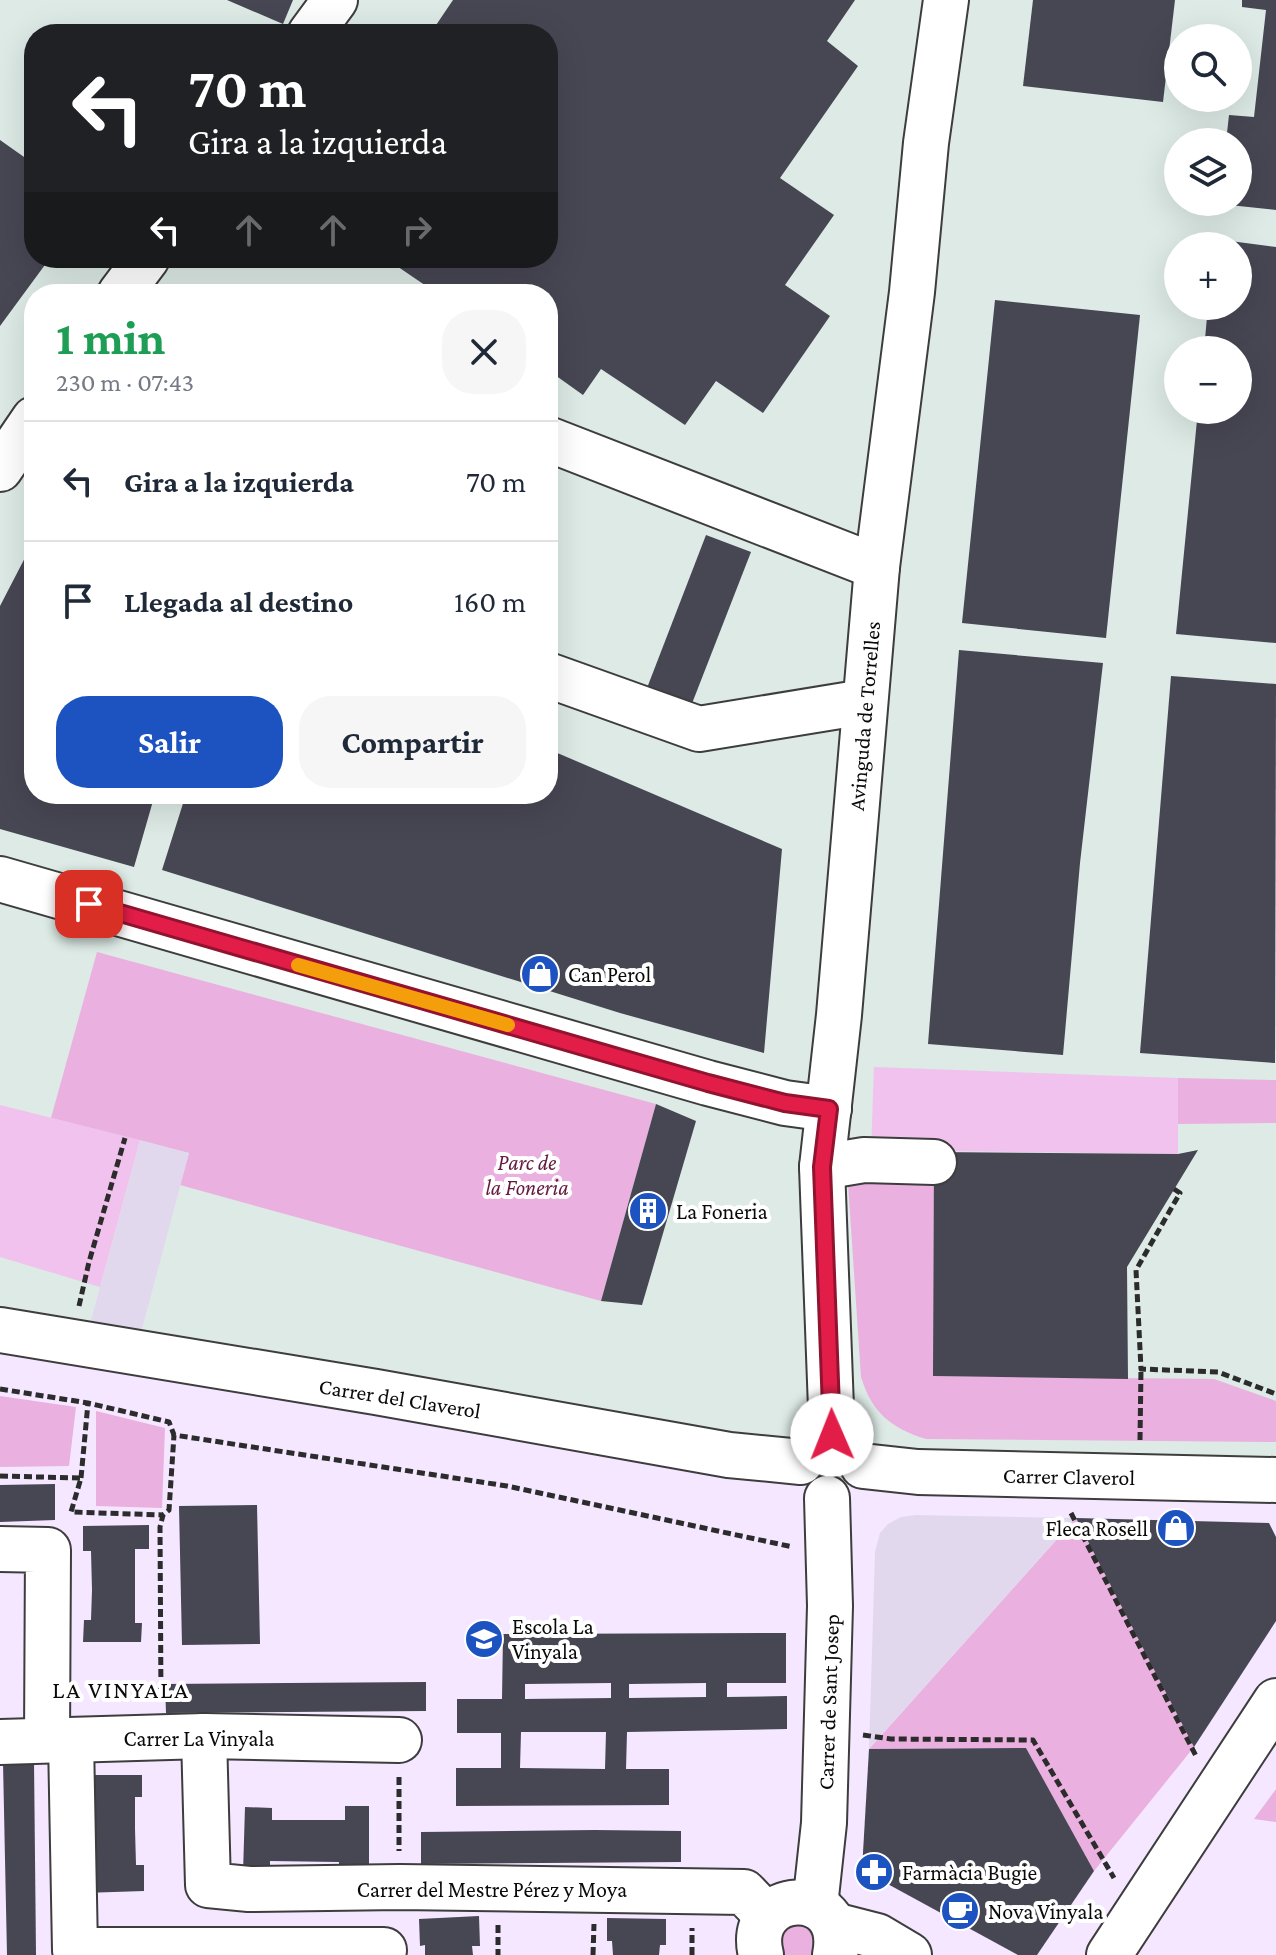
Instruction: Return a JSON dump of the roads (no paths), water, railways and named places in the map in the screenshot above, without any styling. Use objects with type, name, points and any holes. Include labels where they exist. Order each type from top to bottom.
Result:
[{"type":"street","points":[[317,24],[335,0]]},
{"type":"street","name":"Avinguda de Torrelles","points":[[827,1498],[812,1491],[805,1483],[816,1449],[822,1167],[877,567],[912,292],[926,143],[946,0]]},
{"type":"street","points":[[0,469],[24,434]]},
{"type":"street","points":[[558,443],[877,567]]},
{"type":"street","points":[[558,679],[699,729],[864,702]]},
{"type":"street","points":[[0,879],[708,1083],[785,1103],[829,1109]]},
{"type":"street","points":[[822,1167],[864,1160],[934,1162]]},
{"type":"street","name":"Carrer del Claverol","points":[[0,1330],[109,1340],[729,1455],[816,1449]]},
{"type":"street","points":[[816,1449],[843,1437],[856,1446],[862,1456],[858,1485],[845,1495],[827,1498]]},
{"type":"street","name":"Carrer Claverol","points":[[863,1466],[918,1472],[1276,1480]]},
{"type":"street","name":"Carrer de Sant Josep","points":[[827,1498],[831,1555],[824,1823],[828,1929]]},
{"type":"street","points":[[0,1549],[48,1550],[75,1950],[384,1950]]},
{"type":"street","points":[[1109,1955],[1276,1701]]},
{"type":"street","name":"Carrer La Vinyala","points":[[0,1742],[204,1736],[399,1740]]},
{"type":"street","name":"Carrer del Mestre Pérez y Moya","points":[[204,1736],[208,1885],[249,1889],[414,1887],[744,1892],[764,1935]]},
{"type":"street","name":"Carrer del Mestre Pérez y Moya","points":[[764,1935],[777,1907],[790,1902],[803,1902],[828,1929],[877,1936],[909,1955]]},
{"type":"place","name":"Can Perol","points":[[540,974]]},
{"type":"place","name":"La Foneria","points":[[648,1211]]},
{"type":"place","name":"Fleca Rosell","points":[[1176,1528]]},
{"type":"place","name":"Escola La Vinyala","points":[[484,1639]]},
{"type":"place","name":"Farmàcia Bugie","points":[[874,1872]]},
{"type":"place","name":"Nova Vinyala","points":[[960,1911]]},
{"type":"district","name":"LA VINYALA","points":[[121,1690]]},
{"type":"park label","name":"Parc de la Foneria","points":[[527,1174]]}]
